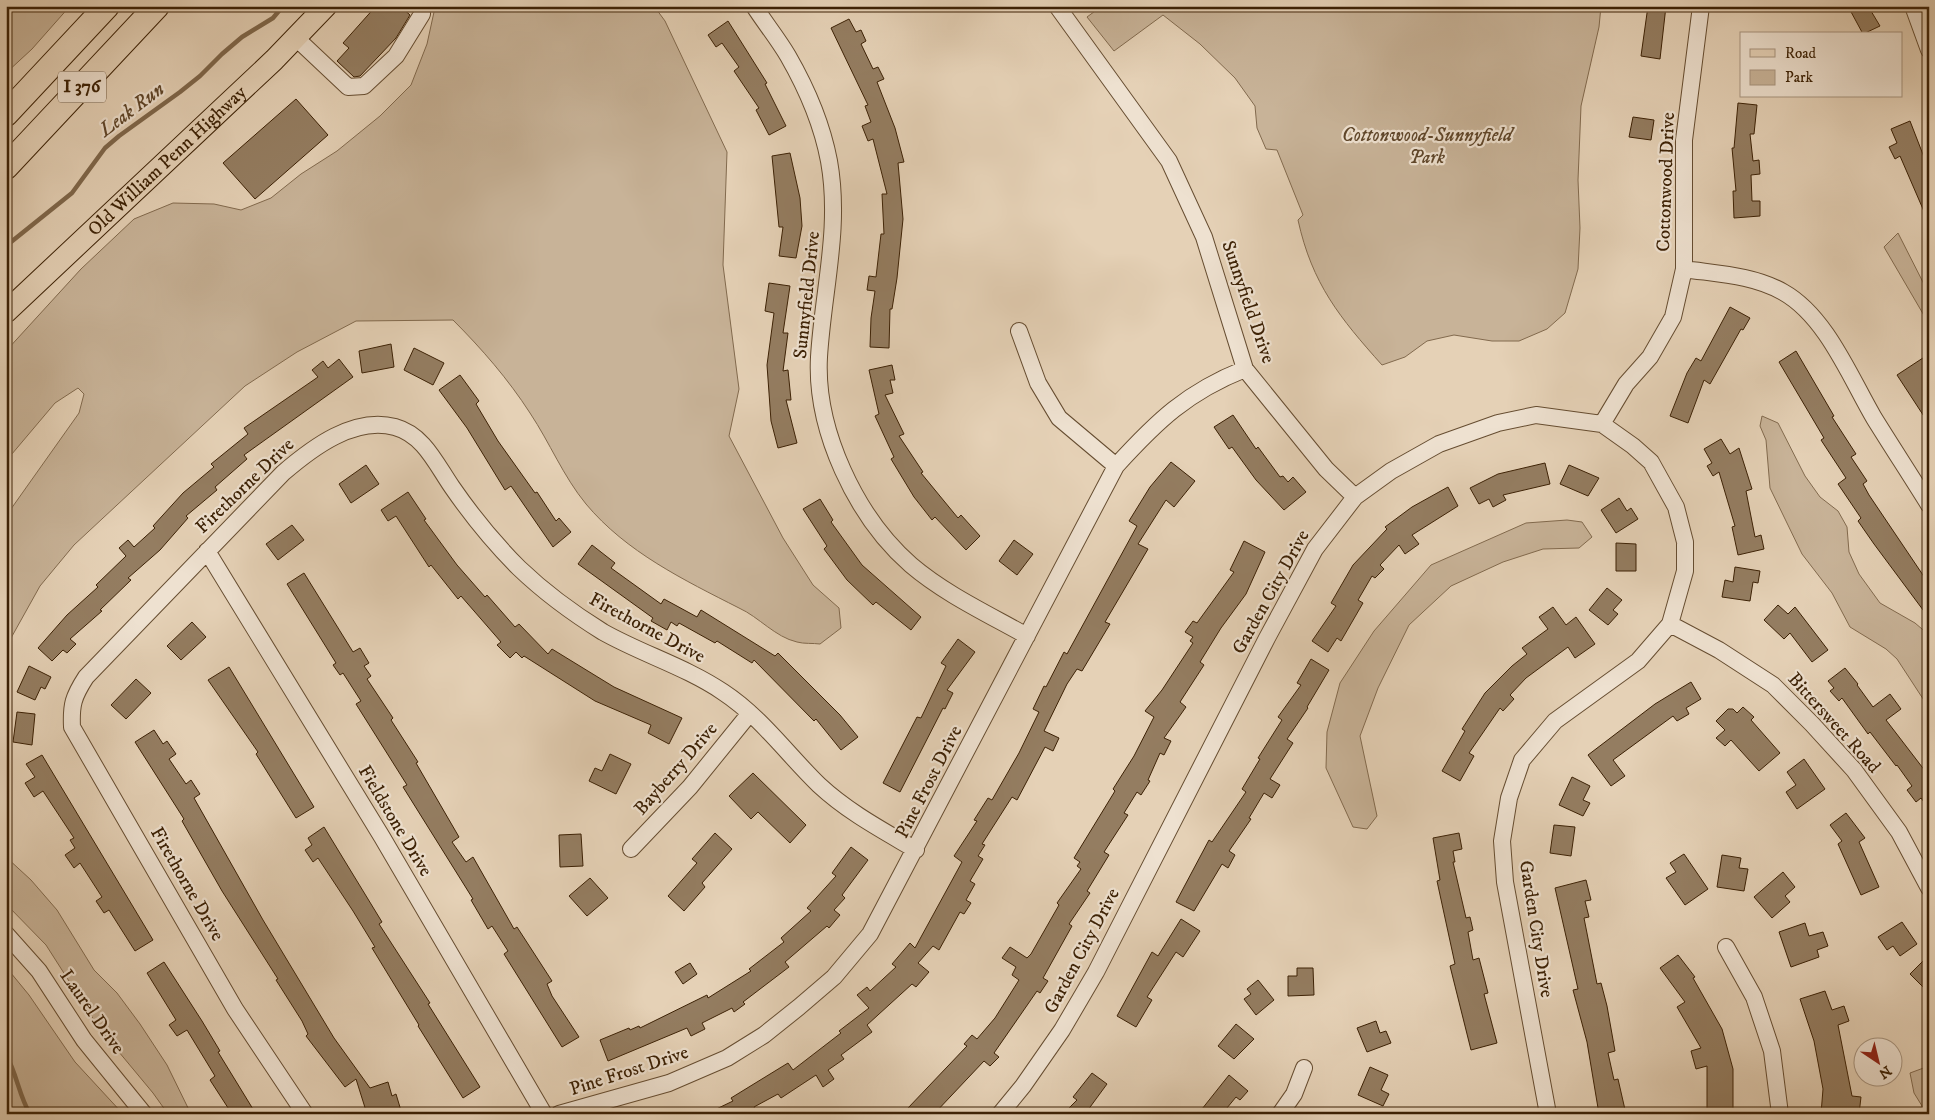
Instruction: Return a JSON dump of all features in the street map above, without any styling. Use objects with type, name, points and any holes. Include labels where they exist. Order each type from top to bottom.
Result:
[{"type":"highway","name":"I 376","points":[[6,114],[107,6]]},
{"type":"highway","name":"I 376","points":[[6,167],[157,6]]},
{"type":"main road","name":"Old William Penn Highway","points":[[6,312],[296,38],[326,6]]},
{"type":"street","points":[[296,38],[348,87],[364,86],[396,56],[422,14],[421,6]]},
{"type":"street","name":"Sunnyfield Drive","points":[[754,6],[787,55],[814,105],[829,162],[834,222],[819,359],[824,415],[837,457],[853,490],[877,528],[911,564],[958,598],[1027,636]]},
{"type":"street","name":"Sunnyfield Drive","points":[[1057,6],[1169,161],[1204,237],[1245,369],[1326,469],[1355,497]]},
{"type":"street","name":"Cottonwood Drive","points":[[1602,424],[1626,384],[1650,358],[1674,317],[1684,269],[1684,140],[1700,6]]},
{"type":"street","points":[[1913,6],[1929,50]]},
{"type":"street","name":"Cottonwood Drive","points":[[1684,269],[1754,279],[1785,293],[1806,312],[1829,336],[1874,418],[1929,505]]},
{"type":"street","points":[[1019,331],[1038,383],[1059,418],[1116,466]]},
{"type":"street","name":"Pine Frost Drive","points":[[558,1114],[669,1083],[727,1058],[764,1035],[834,977],[870,934],[916,850],[1116,466],[1169,411],[1214,381],[1245,369]]},
{"type":"street","name":"Garden City Drive","points":[[1000,1114],[1023,1086],[1062,1030],[1096,972],[1267,638],[1315,549],[1355,497],[1391,471],[1439,444],[1498,423],[1536,414],[1602,424],[1633,446],[1650,462],[1676,507],[1685,542],[1684,571],[1670,624],[1638,661],[1555,721],[1522,760],[1509,798],[1502,841],[1506,882],[1548,1114]]},
{"type":"street","name":"Firethorne Drive","points":[[305,1114],[235,1009],[72,728],[71,709],[74,695],[86,677],[283,472],[312,449],[350,431],[374,425],[396,427],[411,434],[431,453],[452,487],[482,526],[519,568],[555,598],[604,632],[724,692],[750,713],[786,748],[818,784],[848,810],[916,850]]},
{"type":"street","name":"Fieldstone Drive","points":[[207,551],[382,837],[544,1114]]},
{"type":"street","name":"Bittersweet Road","points":[[1670,624],[1719,650],[1773,685],[1812,724],[1854,770],[1899,832],[1929,888]]},
{"type":"street","name":"Bayberry Drive","points":[[631,849],[690,786],[750,713]]},
{"type":"street","name":"Laurel Drive","points":[[6,934],[39,971],[84,1040],[144,1114]]},
{"type":"street","points":[[1726,947],[1754,997],[1772,1051],[1780,1114]]},
{"type":"street","points":[[1280,1114],[1294,1094],[1304,1068]]},
{"type":"path","points":[[1312,6],[1319,10],[1344,6]]},
{"type":"green space","points":[[6,6],[70,6],[32,49],[6,73]]},
{"type":"green space","points":[[432,6],[654,6],[665,21],[727,152],[723,265],[739,389],[729,436],[783,538],[813,585],[839,608],[841,628],[820,644],[800,643],[781,636],[746,612],[657,564],[619,537],[586,504],[570,482],[537,424],[504,376],[453,320],[356,321],[297,352],[245,386],[74,545],[40,586],[6,647],[6,516],[79,413],[84,394],[78,388],[55,403],[6,461],[6,351],[81,269],[134,219],[173,203],[214,204],[241,210],[271,198],[301,174],[337,151],[380,116],[411,85],[427,44],[434,12]]},
{"type":"green space","name":"Cottonwood-Sunnyfield Park","points":[[1102,6],[1601,6],[1599,27],[1581,106],[1578,180],[1580,228],[1578,269],[1565,313],[1547,329],[1519,341],[1492,341],[1454,335],[1427,341],[1405,357],[1382,365],[1353,332],[1320,282],[1311,263],[1298,220],[1303,215],[1277,150],[1266,149],[1257,128],[1255,106],[1235,78],[1200,44],[1163,15],[1114,51],[1087,17]]},
{"type":"green space","points":[[1898,233],[1929,294],[1929,324],[1884,247]]},
{"type":"green space","points":[[1762,416],[1778,423],[1805,476],[1820,497],[1838,511],[1847,527],[1849,552],[1859,574],[1880,603],[1915,623],[1929,635],[1929,708],[1897,659],[1886,649],[1850,627],[1832,593],[1802,554],[1770,488],[1766,440],[1760,426]]},
{"type":"green space","points":[[1567,520],[1582,522],[1592,537],[1579,548],[1543,549],[1503,562],[1451,586],[1409,625],[1378,688],[1360,736],[1377,816],[1367,829],[1353,827],[1326,768],[1327,732],[1340,683],[1374,631],[1431,565],[1526,523]]},
{"type":"green space","points":[[6,857],[31,880],[57,910],[94,970],[117,993],[140,1024],[167,1065],[191,1114],[168,1114],[99,1028],[46,945],[6,904]]},
{"type":"green space","points":[[6,967],[29,995],[75,1062],[123,1114],[6,1114]]},
{"type":"green space","points":[[1929,1066],[1929,1114],[1927,1114],[1914,1093],[1910,1073]]},
{"type":"building","points":[[376,6],[400,6],[410,15],[396,38],[360,76],[354,77],[337,61],[349,48],[343,43]]},
{"type":"building","points":[[1648,6],[1666,6],[1660,59],[1641,56]]},
{"type":"building","points":[[1857,6],[1868,6],[1880,26],[1867,32],[1862,32],[1850,10]]},
{"type":"building","points":[[849,19],[856,32],[861,30],[866,41],[861,44],[873,69],[878,67],[884,79],[877,82],[895,128],[904,162],[898,163],[903,219],[897,278],[892,309],[890,309],[889,348],[870,347],[871,318],[875,291],[867,290],[869,276],[876,277],[881,234],[884,234],[882,194],[887,194],[873,139],[868,141],[862,126],[871,122],[865,106],[868,105],[831,28]]},
{"type":"building","points":[[728,21],[767,83],[765,84],[786,126],[769,135],[756,110],[759,108],[734,71],[739,67],[722,43],[716,47],[708,35]]},
{"type":"building","points":[[296,99],[328,135],[255,199],[223,163]]},
{"type":"building","points":[[1738,103],[1757,105],[1754,134],[1750,134],[1753,161],[1759,160],[1760,174],[1751,175],[1752,201],[1760,201],[1760,216],[1734,218],[1733,191],[1736,191],[1732,148],[1734,148]]},
{"type":"building","points":[[1633,117],[1654,120],[1651,140],[1629,137]]},
{"type":"building","points":[[1910,121],[1929,170],[1929,223],[1900,156],[1895,159],[1889,147],[1897,143],[1891,129]]},
{"type":"building","points":[[790,153],[800,198],[802,226],[796,258],[779,256],[783,227],[779,227],[772,156]]},
{"type":"building","points":[[769,283],[790,286],[783,333],[788,333],[783,371],[788,370],[791,400],[786,400],[797,443],[778,448],[771,421],[767,365],[774,313],[765,311]]},
{"type":"building","points":[[1730,307],[1750,318],[1743,330],[1741,329],[1710,384],[1704,380],[1688,423],[1670,416],[1687,373],[1696,358],[1701,361]]},
{"type":"building","points":[[391,344],[394,367],[362,373],[359,351]]},
{"type":"building","points":[[414,348],[444,363],[433,385],[404,370]]},
{"type":"building","points":[[1796,351],[1834,416],[1832,417],[1856,454],[1851,457],[1867,481],[1863,484],[1869,495],[1929,584],[1929,618],[1858,521],[1861,518],[1838,484],[1846,478],[1821,440],[1824,438],[1779,362]]},
{"type":"building","points":[[1929,354],[1929,424],[1897,375]]},
{"type":"building","points":[[339,359],[353,377],[244,455],[247,459],[215,487],[217,490],[186,516],[188,518],[160,550],[128,578],[131,580],[100,610],[102,611],[70,639],[76,644],[67,653],[63,650],[52,661],[38,648],[67,615],[98,587],[96,585],[126,556],[119,548],[128,540],[134,547],[155,528],[153,526],[183,493],[214,467],[211,464],[248,434],[244,428],[318,377],[312,370],[323,361],[328,368]]},
{"type":"building","points":[[892,365],[895,380],[890,380],[893,393],[885,395],[904,434],[899,436],[923,472],[921,473],[958,518],[961,515],[980,536],[966,550],[935,517],[932,520],[914,497],[891,459],[894,457],[875,416],[879,414],[869,370]]},
{"type":"building","points":[[460,375],[479,401],[476,404],[498,441],[535,493],[537,492],[556,521],[559,518],[571,532],[553,547],[511,486],[505,490],[467,428],[439,390]]},
{"type":"building","points":[[1233,415],[1256,449],[1258,447],[1280,477],[1283,476],[1288,482],[1293,477],[1306,492],[1284,510],[1256,480],[1232,447],[1229,449],[1214,427]]},
{"type":"building","points":[[1721,439],[1730,454],[1739,448],[1752,489],[1746,491],[1755,537],[1761,535],[1764,549],[1738,555],[1732,527],[1735,526],[1719,472],[1713,476],[1707,466],[1712,463],[1704,449]]},
{"type":"building","points":[[1171,462],[1195,481],[1174,507],[1166,500],[1138,544],[1148,549],[1105,622],[1110,624],[1082,671],[1077,669],[1067,684],[1044,731],[1059,738],[1053,751],[1045,747],[1017,800],[1012,797],[982,844],[985,845],[978,856],[983,859],[970,881],[975,884],[966,900],[971,903],[964,914],[960,912],[939,950],[933,946],[918,963],[929,972],[916,987],[912,984],[867,1025],[872,1032],[841,1055],[844,1059],[828,1070],[834,1079],[823,1087],[816,1075],[781,1098],[778,1094],[754,1107],[758,1114],[706,1114],[733,1101],[731,1098],[788,1063],[793,1070],[841,1033],[839,1031],[869,1008],[857,995],[867,987],[870,991],[896,967],[892,964],[910,943],[915,948],[962,862],[954,856],[977,821],[974,820],[988,798],[992,800],[1019,753],[1039,712],[1033,709],[1044,686],[1046,687],[1064,652],[1067,654],[1137,526],[1129,521],[1150,487]]},
{"type":"building","points":[[1545,463],[1550,484],[1503,495],[1506,500],[1493,507],[1489,499],[1479,504],[1470,488],[1498,474]]},
{"type":"building","points":[[366,465],[379,484],[351,503],[339,484]]},
{"type":"building","points":[[1569,465],[1599,478],[1588,496],[1560,484]]},
{"type":"building","points":[[1448,487],[1458,506],[1412,535],[1419,544],[1405,554],[1399,545],[1380,565],[1384,569],[1375,578],[1372,576],[1358,600],[1363,603],[1341,641],[1337,638],[1328,652],[1312,641],[1336,606],[1331,603],[1353,565],[1387,529],[1385,527],[1412,507]]},
{"type":"building","points":[[408,492],[426,519],[424,520],[457,565],[515,627],[519,624],[548,654],[552,649],[614,687],[682,718],[669,744],[648,733],[651,725],[595,701],[524,656],[522,658],[516,652],[510,658],[497,645],[501,642],[461,596],[458,599],[431,565],[429,567],[396,516],[388,521],[381,510]]},
{"type":"building","points":[[1619,498],[1627,511],[1631,508],[1638,519],[1616,533],[1601,510]]},
{"type":"building","points":[[820,499],[833,520],[831,522],[862,565],[921,617],[911,630],[876,602],[873,605],[847,580],[824,549],[827,546],[803,509]]},
{"type":"building","points":[[292,525],[304,540],[278,560],[266,544]]},
{"type":"building","points":[[1014,540],[1033,554],[1017,575],[999,561]]},
{"type":"building","points":[[1244,541],[1265,552],[1246,594],[1221,628],[1200,662],[1204,665],[1180,702],[1186,707],[1164,738],[1171,741],[1164,755],[1160,753],[1148,780],[1150,781],[1141,795],[1137,792],[1124,813],[1128,815],[1104,852],[1109,855],[1087,891],[1090,893],[1069,924],[1072,926],[1043,978],[1048,981],[1040,993],[1037,991],[994,1053],[999,1057],[990,1066],[984,1061],[934,1114],[913,1114],[908,1108],[967,1046],[964,1044],[972,1035],[977,1039],[995,1018],[1019,980],[1012,975],[1016,967],[1002,958],[1010,947],[1027,958],[1031,954],[1059,905],[1057,903],[1081,869],[1077,866],[1080,862],[1074,858],[1115,791],[1113,789],[1134,756],[1154,717],[1145,711],[1162,690],[1193,643],[1190,641],[1193,637],[1185,632],[1193,621],[1197,623],[1234,572],[1230,570]]},
{"type":"building","points":[[1616,543],[1636,544],[1636,571],[1616,571]]},
{"type":"building","points":[[592,545],[615,563],[611,568],[661,604],[664,599],[697,617],[701,610],[775,656],[778,653],[840,715],[858,737],[841,750],[816,719],[814,721],[754,660],[752,663],[717,641],[715,643],[679,623],[677,626],[671,622],[667,630],[651,621],[653,618],[578,564]]},
{"type":"building","points":[[1735,567],[1760,571],[1758,583],[1753,582],[1750,601],[1722,597],[1725,580],[1733,582]]},
{"type":"building","points":[[304,573],[353,652],[360,648],[369,663],[364,666],[371,676],[367,679],[393,718],[391,720],[418,762],[416,763],[459,837],[452,842],[466,862],[473,857],[514,929],[517,927],[552,981],[547,984],[552,996],[579,1037],[562,1047],[504,954],[508,951],[492,926],[488,929],[471,900],[473,899],[403,787],[407,785],[356,704],[361,701],[343,673],[340,675],[333,665],[336,663],[287,584]]},
{"type":"building","points":[[1607,588],[1622,600],[1613,610],[1618,614],[1608,625],[1589,610]]},
{"type":"building","points":[[1778,605],[1788,614],[1795,607],[1828,650],[1812,662],[1790,633],[1784,639],[1764,620]]},
{"type":"building","points":[[1553,607],[1566,625],[1576,617],[1595,644],[1575,658],[1568,647],[1526,678],[1510,695],[1514,699],[1503,711],[1500,708],[1469,753],[1474,756],[1460,781],[1442,771],[1465,731],[1462,729],[1485,693],[1527,654],[1522,648],[1548,629],[1539,617]]},
{"type":"building","points":[[192,622],[206,637],[181,660],[167,646]]},
{"type":"building","points":[[958,639],[975,652],[947,690],[953,693],[945,709],[943,708],[900,792],[883,783],[917,717],[921,718],[946,666],[941,663]]},
{"type":"building","points":[[1311,659],[1329,670],[1308,708],[1287,739],[1293,743],[1270,779],[1280,785],[1272,798],[1264,793],[1249,818],[1251,819],[1229,851],[1235,855],[1228,868],[1222,864],[1194,911],[1176,902],[1209,840],[1212,842],[1246,792],[1242,789],[1260,759],[1258,758],[1282,720],[1278,717],[1301,685],[1297,683]]},
{"type":"building","points":[[29,666],[51,677],[45,689],[41,687],[35,700],[17,692]]},
{"type":"building","points":[[229,667],[314,807],[296,818],[256,754],[258,752],[208,680]]},
{"type":"building","points":[[1845,668],[1873,707],[1890,694],[1901,709],[1886,720],[1929,776],[1929,809],[1921,798],[1916,802],[1907,790],[1912,786],[1897,765],[1870,732],[1868,734],[1842,698],[1839,701],[1830,691],[1834,688],[1828,681]]},
{"type":"building","points":[[136,679],[151,693],[126,719],[111,705]]},
{"type":"building","points":[[1691,682],[1701,699],[1686,708],[1689,714],[1677,721],[1673,716],[1613,760],[1625,776],[1611,786],[1588,755],[1655,704]]},
{"type":"building","points":[[1743,707],[1754,717],[1751,720],[1780,753],[1759,771],[1731,740],[1725,746],[1716,738],[1725,730],[1716,721],[1728,709],[1733,709],[1737,713]]},
{"type":"building","points":[[17,712],[35,714],[32,745],[13,742]]},
{"type":"building","points":[[154,730],[163,744],[167,741],[176,754],[169,759],[186,784],[191,780],[200,794],[194,798],[263,920],[334,1038],[370,1088],[388,1082],[392,1096],[396,1094],[402,1114],[367,1114],[356,1079],[345,1087],[306,1036],[308,1034],[302,1021],[276,980],[278,979],[222,891],[182,821],[184,819],[135,742]]},
{"type":"building","points":[[610,754],[631,764],[616,794],[589,781],[595,768],[602,771]]},
{"type":"building","points":[[42,755],[153,940],[135,951],[109,910],[104,913],[96,901],[102,897],[80,863],[74,868],[65,855],[75,848],[70,840],[74,838],[43,791],[34,797],[25,783],[35,777],[26,764]]},
{"type":"building","points":[[1804,759],[1825,789],[1797,809],[1786,792],[1796,785],[1787,772]]},
{"type":"building","points":[[753,773],[806,825],[790,843],[758,812],[751,819],[729,796]]},
{"type":"building","points":[[1572,777],[1590,786],[1583,800],[1590,803],[1583,816],[1559,805]]},
{"type":"building","points":[[1846,813],[1865,838],[1859,842],[1879,887],[1861,895],[1838,844],[1842,841],[1830,825]]},
{"type":"building","points":[[1554,825],[1575,827],[1571,856],[1550,853]]},
{"type":"building","points":[[324,827],[382,922],[379,924],[430,1003],[428,1004],[480,1087],[463,1098],[372,948],[375,947],[353,911],[318,858],[313,862],[305,850],[312,845],[308,838]]},
{"type":"building","points":[[715,833],[732,849],[702,883],[705,887],[684,911],[668,896],[697,863],[692,859]]},
{"type":"building","points":[[1459,833],[1462,849],[1453,851],[1455,862],[1453,862],[1466,918],[1470,917],[1473,930],[1468,932],[1473,960],[1479,958],[1488,993],[1484,994],[1497,1043],[1471,1050],[1450,966],[1455,964],[1437,881],[1440,880],[1433,838]]},
{"type":"building","points":[[581,834],[583,866],[560,867],[559,835]]},
{"type":"building","points":[[851,847],[868,860],[842,895],[845,898],[834,910],[840,915],[829,928],[827,926],[785,962],[789,967],[743,1002],[745,1004],[734,1012],[732,1008],[702,1023],[705,1029],[691,1036],[687,1028],[608,1061],[600,1040],[629,1028],[630,1030],[639,1026],[640,1028],[707,995],[708,998],[751,971],[749,969],[784,942],[781,938],[811,911],[807,908],[836,876],[832,873]]},
{"type":"building","points":[[1684,854],[1708,889],[1685,905],[1666,878],[1676,872],[1670,863]]},
{"type":"building","points":[[1722,855],[1741,858],[1739,868],[1748,869],[1744,891],[1717,887]]},
{"type":"building","points":[[1783,872],[1795,887],[1785,896],[1790,902],[1772,918],[1754,897]]},
{"type":"building","points":[[590,878],[608,898],[587,916],[569,896]]},
{"type":"building","points":[[1586,880],[1591,900],[1585,901],[1589,917],[1584,918],[1597,984],[1601,983],[1607,1006],[1615,1051],[1608,1053],[1614,1080],[1618,1079],[1626,1114],[1599,1114],[1587,1042],[1573,990],[1578,989],[1555,888]]},
{"type":"building","points":[[1181,919],[1200,931],[1183,957],[1176,952],[1147,997],[1152,1000],[1136,1027],[1117,1016],[1152,952],[1158,956]]},
{"type":"building","points":[[1902,922],[1917,944],[1900,956],[1893,946],[1887,950],[1878,937]]},
{"type":"building","points":[[1805,923],[1809,936],[1823,932],[1828,946],[1817,950],[1819,957],[1791,967],[1779,932]]},
{"type":"building","points":[[1678,955],[1695,977],[1693,978],[1722,1029],[1733,1069],[1733,1114],[1707,1114],[1707,1066],[1696,1069],[1691,1051],[1701,1048],[1677,1007],[1685,1002],[1660,968]]},
{"type":"building","points":[[1929,955],[1929,993],[1910,974]]},
{"type":"building","points":[[164,962],[202,1021],[220,1051],[218,1052],[256,1114],[232,1114],[210,1080],[215,1076],[187,1030],[177,1036],[169,1025],[176,1020],[147,973]]},
{"type":"building","points":[[690,963],[697,974],[683,984],[675,972]]},
{"type":"building","points":[[1297,968],[1313,968],[1314,995],[1288,996],[1288,976],[1297,976]]},
{"type":"building","points":[[1258,980],[1274,1000],[1256,1015],[1244,999],[1251,994],[1247,989]]},
{"type":"building","points":[[1825,991],[1832,1010],[1844,1006],[1849,1021],[1838,1025],[1852,1096],[1861,1097],[1859,1114],[1821,1114],[1823,1089],[1814,1041],[1800,999]]},
{"type":"building","points":[[1376,1021],[1380,1033],[1386,1031],[1391,1043],[1367,1052],[1357,1028]]},
{"type":"building","points":[[1236,1024],[1254,1039],[1234,1059],[1218,1046]]},
{"type":"building","points":[[1370,1067],[1388,1075],[1381,1090],[1389,1094],[1383,1106],[1358,1095]]},
{"type":"building","points":[[1092,1073],[1107,1084],[1085,1114],[1063,1114],[1077,1100],[1073,1097]]},
{"type":"building","points":[[1229,1075],[1248,1091],[1240,1100],[1236,1097],[1222,1114],[1198,1114]]},
{"type":"waterway","name":"Leak Run","points":[[6,246],[72,193],[105,148],[200,76],[242,37],[273,18],[283,6]]},
{"type":"waterway","points":[[6,1055],[30,1114]]}]
